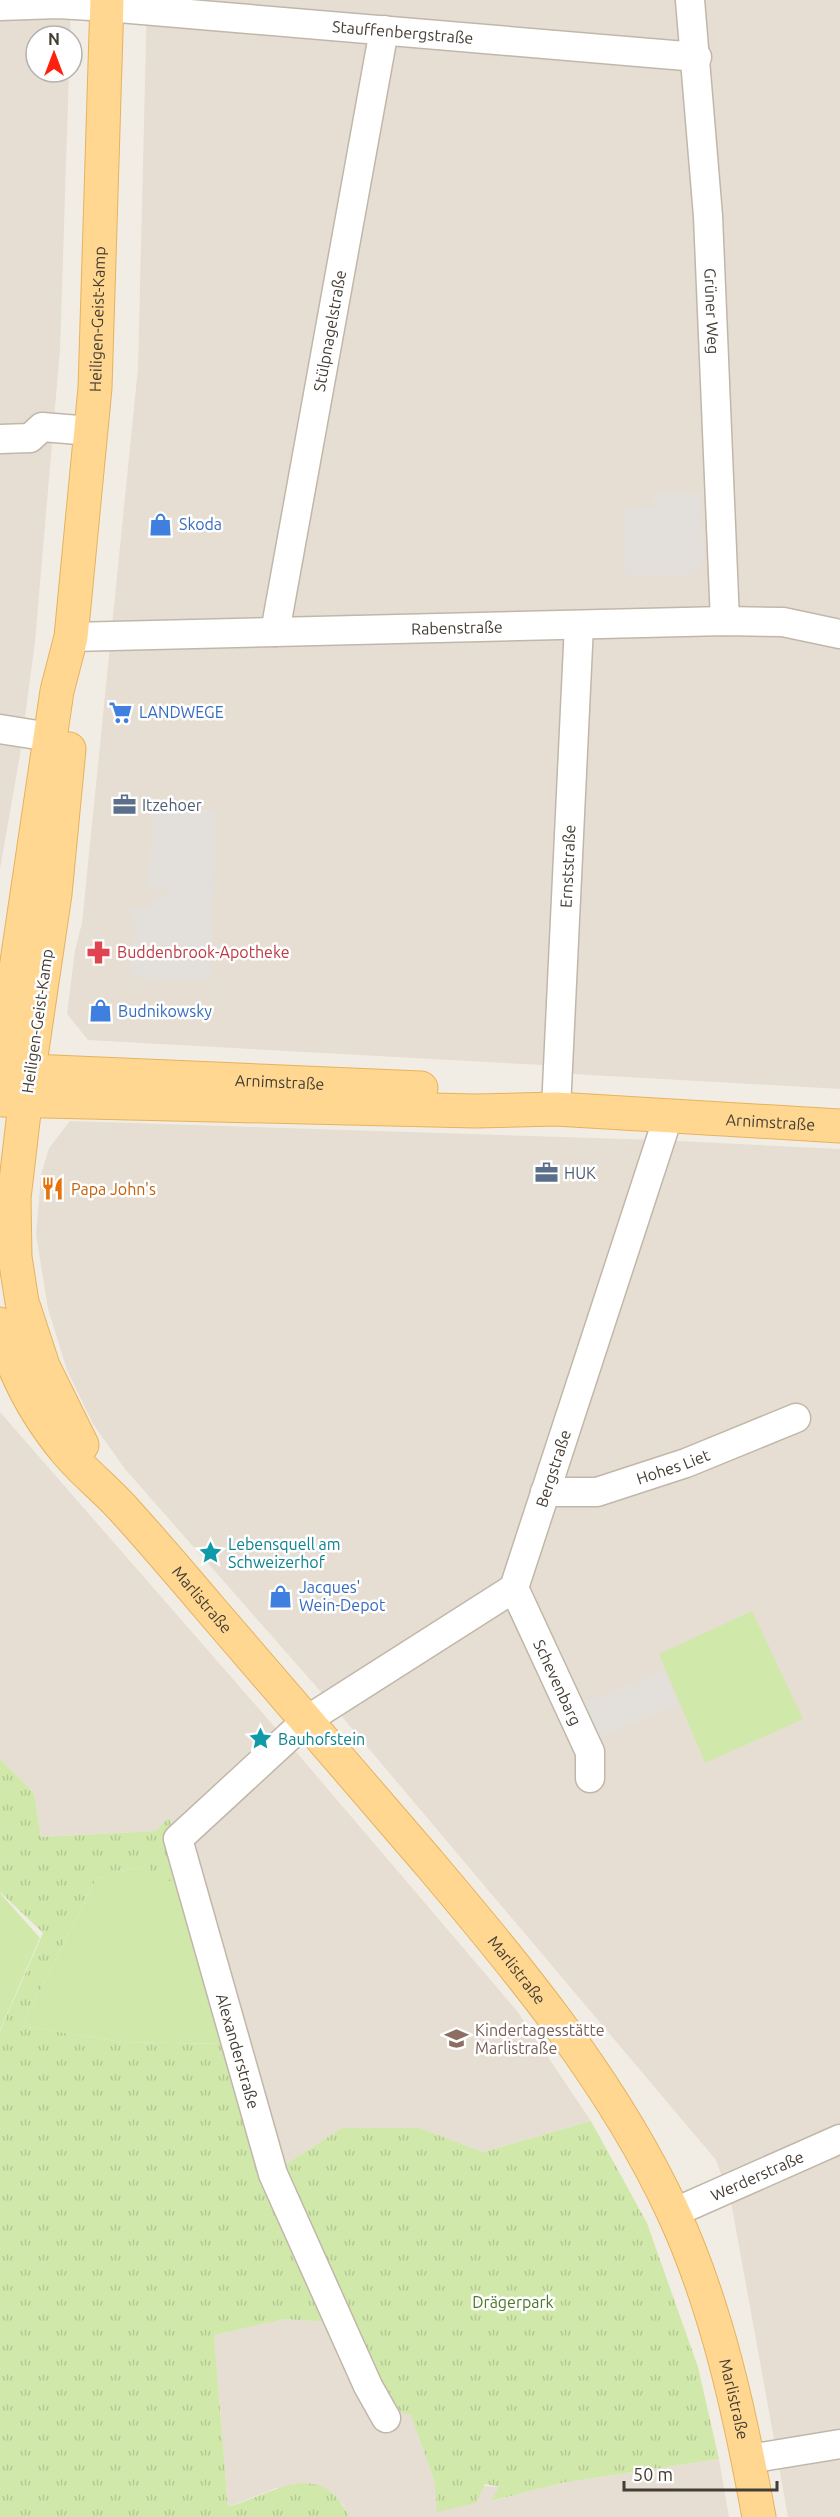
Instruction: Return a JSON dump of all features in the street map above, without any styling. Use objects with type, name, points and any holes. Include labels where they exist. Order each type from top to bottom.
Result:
[{"type":"main road","name":"Heiligen-Geist-Kamp","points":[[9,1081],[63,832],[73,693],[71,638],[95,377],[107,4]]},
{"type":"main road","name":"Heiligen-Geist-Kamp","points":[[47,1404],[33,1339],[22,1302],[15,1257],[9,1081],[50,737],[57,691],[71,638]]},
{"type":"main road","name":"Arnimstraße","points":[[9,1081],[475,1111],[556,1108],[668,1117],[840,1126]]},
{"type":"main road","points":[[2,1336],[16,1376],[47,1404]]},
{"type":"main road","name":"Marlistraße","points":[[47,1404],[82,1445],[124,1510],[307,1720],[527,1979],[596,2074],[673,2212],[701,2285],[724,2358],[749,2459],[759,2517]]},
{"type":"street","name":"Grüner Weg","points":[[690,0],[697,57],[708,216],[725,621]]},
{"type":"street","name":"Stauffenbergstraße","points":[[0,6],[107,4],[293,11],[384,30],[697,57]]},
{"type":"street","name":"Stülpnagelstraße","points":[[275,632],[384,30]]},
{"type":"street","points":[[0,439],[24,440],[42,427],[91,431]]},
{"type":"street","name":"Rabenstraße","points":[[71,638],[725,621],[783,622],[840,633]]},
{"type":"street","name":"Ernststraße","points":[[556,1108],[579,625]]},
{"type":"street","points":[[0,729],[50,737]]},
{"type":"street","name":"Bergstraße","points":[[514,1588],[668,1117]]},
{"type":"street","name":"Hohes Liet","points":[[545,1492],[597,1492],[686,1463],[796,1418]]},
{"type":"street","points":[[307,1720],[514,1588]]},
{"type":"street","name":"Schevenbarg","points":[[514,1588],[590,1752],[590,1778]]},
{"type":"street","name":"Alexanderstraße","points":[[307,1720],[178,1839],[273,2174],[369,2386],[386,2418]]},
{"type":"street","name":"Werderstraße","points":[[673,2212],[840,2139]]},
{"type":"street","points":[[749,2459],[840,2444]]},
{"type":"shaded area","points":[[0,0],[71,0],[70,24],[24,24],[24,84],[69,84],[60,350],[35,642],[20,755],[0,869]]},
{"type":"shaded area","points":[[147,0],[840,0],[840,1089],[573,1074],[542,1065],[88,1040],[67,1014],[75,950],[82,923],[138,368]]},
{"type":"shaded area","points":[[654,494],[701,494],[703,557],[694,575],[625,575],[623,507],[654,507]]},
{"type":"shaded area","points":[[154,809],[216,811],[211,981],[130,977],[130,961],[134,957],[135,919],[130,916],[130,908],[151,909],[151,899],[165,898],[165,890],[147,889]]},
{"type":"shaded area","points":[[70,1121],[658,1140],[840,1149],[840,2517],[788,2517],[731,2202],[716,2160],[321,1692],[125,1469],[93,1424],[67,1370],[48,1309],[36,1234],[41,1175],[49,1148]]},
{"type":"shaded area","points":[[0,1412],[280,1733],[517,2011],[591,2121],[483,2152],[420,2128],[342,2128],[286,2164],[188,1850],[168,1819],[156,1831],[41,1837],[34,1793],[0,1759]]},
{"type":"shaded area","points":[[664,1671],[678,1705],[594,1739],[580,1705]]},
{"type":"shaded area","points":[[285,2319],[328,2322],[352,2327],[411,2414],[435,2483],[499,2487],[492,2501],[561,2483],[719,2459],[729,2517],[349,2517],[342,2503],[276,2488],[228,2507],[214,2335]]},
{"type":"green space","points":[[752,1611],[803,1719],[705,1763],[659,1654]]},
{"type":"green space","name":"Drägerpark","points":[[0,1759],[34,1793],[41,1837],[156,1831],[168,1818],[188,1850],[286,2164],[342,2128],[420,2128],[483,2152],[591,2121],[647,2223],[698,2367],[719,2459],[561,2483],[491,2501],[499,2487],[485,2484],[476,2503],[437,2512],[435,2483],[411,2415],[400,2412],[352,2328],[328,2322],[285,2319],[214,2335],[228,2507],[278,2488],[294,2484],[310,2484],[324,2488],[337,2499],[349,2517],[0,2517],[0,2031],[43,1933],[0,1892]],"holes":[[[150,1866],[149,1881],[174,1881],[225,2044],[122,2042],[22,2026],[96,1879],[119,1871]]]},
{"type":"green space","points":[[150,1866],[174,1881],[226,2044],[122,2042],[22,2026],[96,1879],[119,1871]]},
{"type":"green space","points":[[0,1893],[40,1938],[0,2030]]},
{"type":"place","name":"Skoda","points":[[161,524]]},
{"type":"place","name":"LANDWEGE","points":[[121,712]]},
{"type":"place","name":"Itzehoer","points":[[124,805]]},
{"type":"place","name":"Buddenbrook-Apotheke","points":[[99,952]]},
{"type":"place","name":"Budnikowsky","points":[[100,1011]]},
{"type":"place","name":"HUK","points":[[546,1173]]},
{"type":"place","name":"Papa John's","points":[[53,1189]]},
{"type":"place","name":"Lebensquell am Schweizerhof","points":[[210,1553]]},
{"type":"place","name":"Jacques' Wein-Depot","points":[[281,1596]]},
{"type":"place","name":"Bauhofstein","points":[[260,1739]]},
{"type":"place","name":"Kindertagesstätte Marlistraße","points":[[457,2039]]}]
